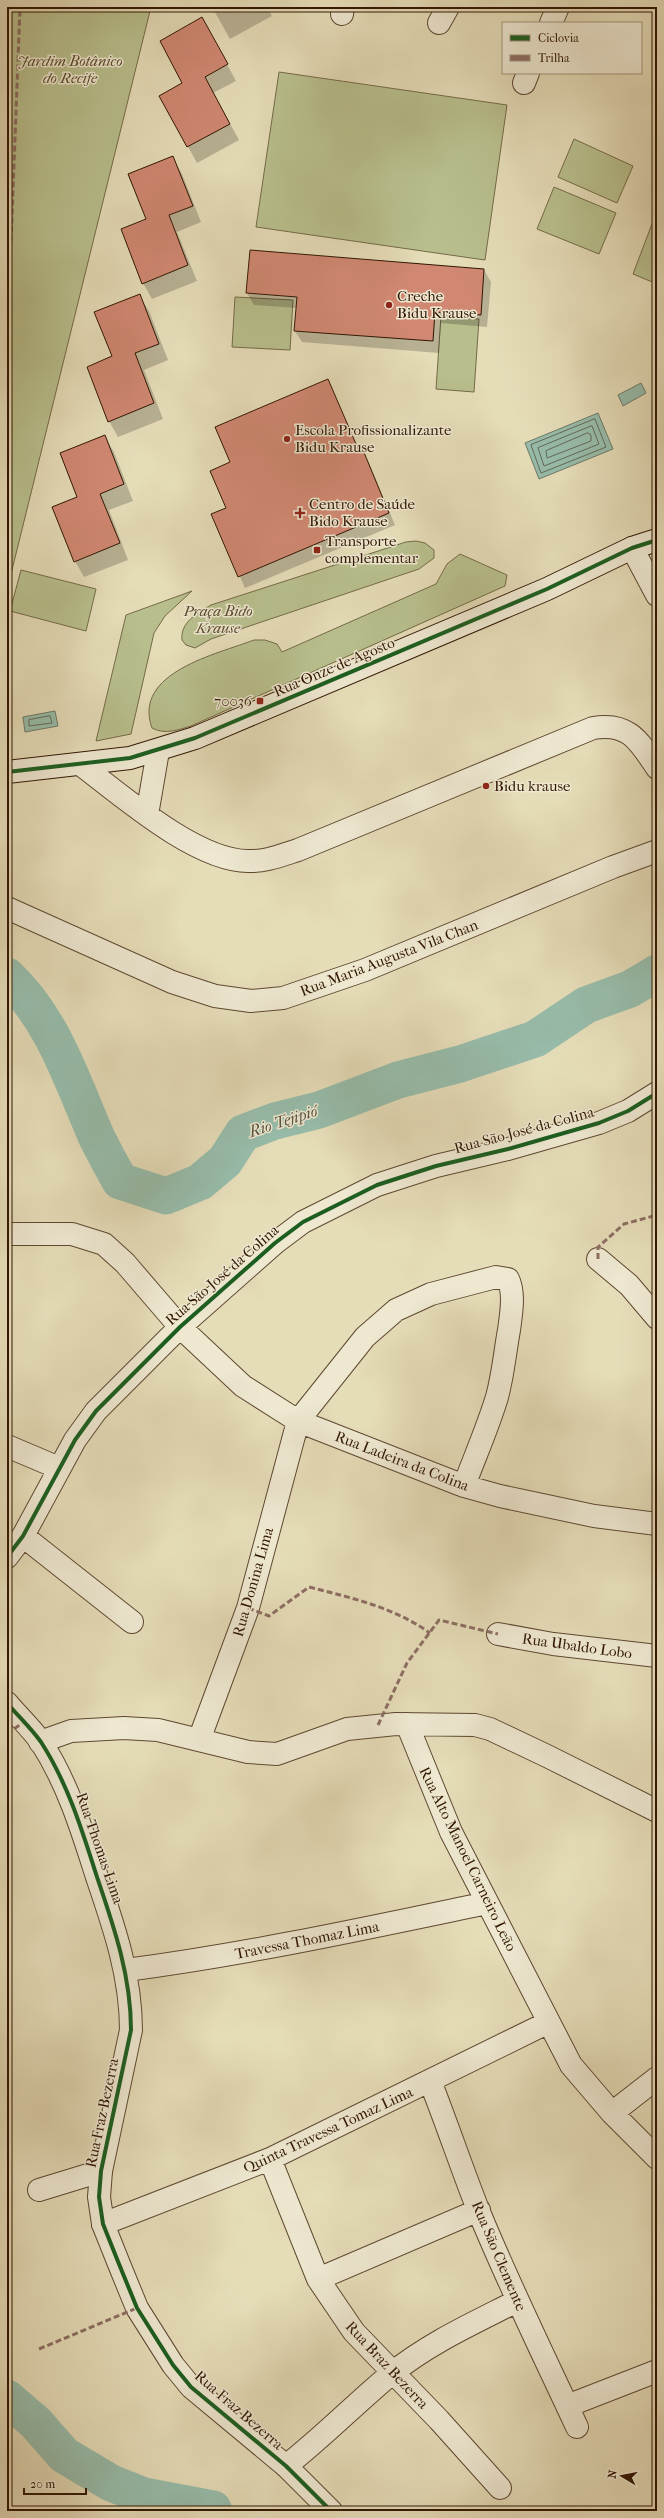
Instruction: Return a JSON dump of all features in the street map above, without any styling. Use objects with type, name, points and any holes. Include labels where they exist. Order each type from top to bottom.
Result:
[{"type":"street","points":[[551,22],[558,7]]},
{"type":"street","name":"Rua Onze de Agosto","points":[[7,772],[80,764],[158,751],[199,737],[547,589],[632,548],[657,540]]},
{"type":"street","points":[[632,548],[657,595]]},
{"type":"street","points":[[80,764],[147,815],[209,852],[240,861],[267,860],[298,850],[576,734],[605,726],[617,727],[635,738],[657,768]]},
{"type":"street","points":[[147,815],[158,751]]},
{"type":"street","name":"Rua Maria Augusta Vila Chan","points":[[7,908],[172,982],[215,996],[250,1000],[283,998],[365,970],[613,867],[657,851]]},
{"type":"street","name":"Rua São José da Colina","points":[[7,1557],[23,1536],[75,1440],[96,1411],[180,1327],[275,1243],[303,1222],[377,1184],[429,1168],[508,1149],[599,1122],[628,1111],[657,1093]]},
{"type":"street","name":"Rua Ladeira da Colina","points":[[7,1234],[72,1234],[104,1244],[125,1263],[180,1327],[243,1386],[298,1421],[464,1486],[537,1506],[657,1524]]},
{"type":"street","points":[[598,1259],[629,1285],[657,1318]]},
{"type":"street","points":[[298,1421],[365,1336],[396,1310],[431,1294],[496,1277],[508,1279],[510,1283],[511,1315],[497,1396],[464,1486]]},
{"type":"street","name":"Rua Donina Lima","points":[[199,1740],[248,1608],[298,1421]]},
{"type":"street","points":[[7,1446],[59,1468]]},
{"type":"street","points":[[23,1536],[132,1622]]},
{"type":"street","name":"Rua Ubaldo Lobo","points":[[498,1634],[553,1644],[657,1656]]},
{"type":"street","name":"Rua Thomas Lima","points":[[7,1703],[40,1742],[66,1787],[126,1970]]},
{"type":"street","points":[[40,1742],[71,1731],[124,1728],[158,1730],[248,1752],[277,1754],[347,1729],[407,1724],[450,1723],[490,1729],[657,1811]]},
{"type":"street","name":"Rua Alto Manoel Carneiro Leão","points":[[407,1724],[443,1814],[547,2023],[571,2065],[612,2113],[657,2158]]},
{"type":"street","name":"Travessa Thomaz Lima","points":[[126,1970],[196,1961],[320,1939],[487,1903]]},
{"type":"street","name":"Rua Fraz Bezerra","points":[[126,1970],[131,2008],[131,2030],[101,2171],[100,2197],[103,2224],[137,2308],[172,2365],[191,2387],[286,2466],[331,2511]]},
{"type":"street","name":"Quinta Travessa Tomaz Lima","points":[[103,2224],[270,2159],[547,2023]]},
{"type":"street","points":[[612,2113],[657,2078]]},
{"type":"street","name":"Rua São Clemente","points":[[430,2081],[479,2210],[517,2301],[538,2341],[577,2427]]},
{"type":"street","name":"Rua Braz Bezerra","points":[[270,2159],[318,2279],[354,2332],[391,2374],[439,2420],[500,2488]]},
{"type":"street","points":[[39,2190],[101,2171]]},
{"type":"street","points":[[318,2279],[479,2210]]},
{"type":"street","points":[[286,2466],[323,2437],[391,2374],[434,2344],[517,2301]]},
{"type":"street","points":[[567,2406],[657,2371]]},
{"type":"green space","name":"Jardim Botânico do Recife","points":[[7,7],[151,7],[11,574],[7,575]]},
{"type":"green space","points":[[279,72],[507,105],[485,260],[256,227]]},
{"type":"green space","points":[[574,139],[633,166],[617,203],[558,177]]},
{"type":"green space","points":[[554,187],[616,213],[599,254],[537,229]]},
{"type":"green space","points":[[655,216],[657,217],[657,284],[633,274]]},
{"type":"green space","points":[[235,297],[293,300],[290,350],[232,347]]},
{"type":"green space","points":[[441,316],[479,319],[474,392],[436,389]]},
{"type":"green space","name":"Praça Bido Krause","points":[[416,541],[425,543],[434,550],[434,558],[419,569],[211,639],[195,648],[186,645],[182,640],[182,634],[187,623],[211,605],[406,542]]},
{"type":"green space","name":"Praça Bido Krause","points":[[460,554],[507,575],[505,586],[191,726],[166,731],[152,728],[149,709],[154,693],[166,679],[182,668],[201,659],[254,640],[265,640],[277,644],[282,652],[436,584],[447,564]]},
{"type":"green space","points":[[21,570],[96,589],[86,631],[10,611]]},
{"type":"green space","name":"Praça Bido Krause","points":[[192,591],[165,616],[154,633],[131,734],[96,741],[126,615]]},
{"type":"water","points":[[641,383],[646,393],[623,406],[618,395]]},
{"type":"water","points":[[598,413],[613,449],[539,479],[525,443]]},
{"type":"water","points":[[55,711],[58,726],[25,732],[23,717]]},
{"type":"building","points":[[202,17],[228,64],[205,77],[230,124],[187,147],[159,96],[182,83],[160,41]]},
{"type":"building","points":[[173,156],[193,206],[169,215],[188,265],[142,284],[121,229],[146,219],[128,174]]},
{"type":"building","name":"Creche Bidu Krause","points":[[250,250],[484,269],[481,315],[435,312],[433,341],[294,331],[297,297],[246,293]]},
{"type":"building","points":[[140,294],[159,344],[135,353],[154,403],[108,422],[87,367],[112,356],[94,312]]},
{"type":"building","points":[[328,379],[359,451],[363,450],[389,513],[238,577],[211,514],[226,508],[210,471],[230,462],[215,427]]},
{"type":"building","points":[[105,435],[124,484],[100,494],[120,543],[74,562],[52,507],[77,497],[60,453]]},
{"type":"waterway","name":"Rio Tejipió","points":[[7,976],[37,1011],[49,1031],[70,1073],[97,1138],[120,1181],[166,1196],[200,1182],[225,1161],[243,1133],[275,1121],[319,1110],[398,1080],[460,1064],[535,1039],[586,1005],[630,989],[657,973]]},
{"type":"waterway","name":"Rio Tejipió","points":[[7,2398],[36,2423],[64,2455],[111,2483],[144,2496],[213,2509],[214,2511]]},
{"type":"marked path","points":[[7,259],[11,243],[20,7]]},
{"type":"marked path","points":[[598,1259],[598,1247],[624,1224],[657,1215]]},
{"type":"marked path","points":[[248,1608],[269,1616],[309,1587],[372,1604],[402,1616],[430,1633]]},
{"type":"marked path","points":[[378,1725],[407,1663],[439,1620],[498,1634]]},
{"type":"marked path","points":[[7,1734],[24,1722]]},
{"type":"marked path","points":[[39,2349],[137,2308]]},
{"type":"cycle path","points":[[7,772],[130,758],[195,738],[547,589],[632,548],[657,540]]},
{"type":"cycle path","points":[[7,1557],[23,1536],[75,1440],[96,1411],[180,1327],[275,1243],[303,1222],[377,1185],[436,1166],[508,1149],[599,1123],[628,1111],[657,1093]]},
{"type":"cycle path","points":[[7,1703],[41,1742],[51,1758],[67,1791],[80,1825],[109,1914],[125,1971],[131,2030],[101,2171],[99,2197],[103,2224],[119,2264],[137,2308],[173,2365],[191,2387],[286,2466],[331,2511]]},
{"type":"place","name":"Creche Bidu Krause","points":[[389,305]]},
{"type":"place","name":"Escola Profissionalizante Bidu Krause","points":[[287,439]]},
{"type":"place","name":"Centro de Saúde Bido Krause","points":[[300,513]]},
{"type":"place","name":"Transporte complementar","points":[[317,550]]},
{"type":"place","name":"70036","points":[[260,701]]},
{"type":"place","name":"Bidu krause","points":[[486,786]]}]
